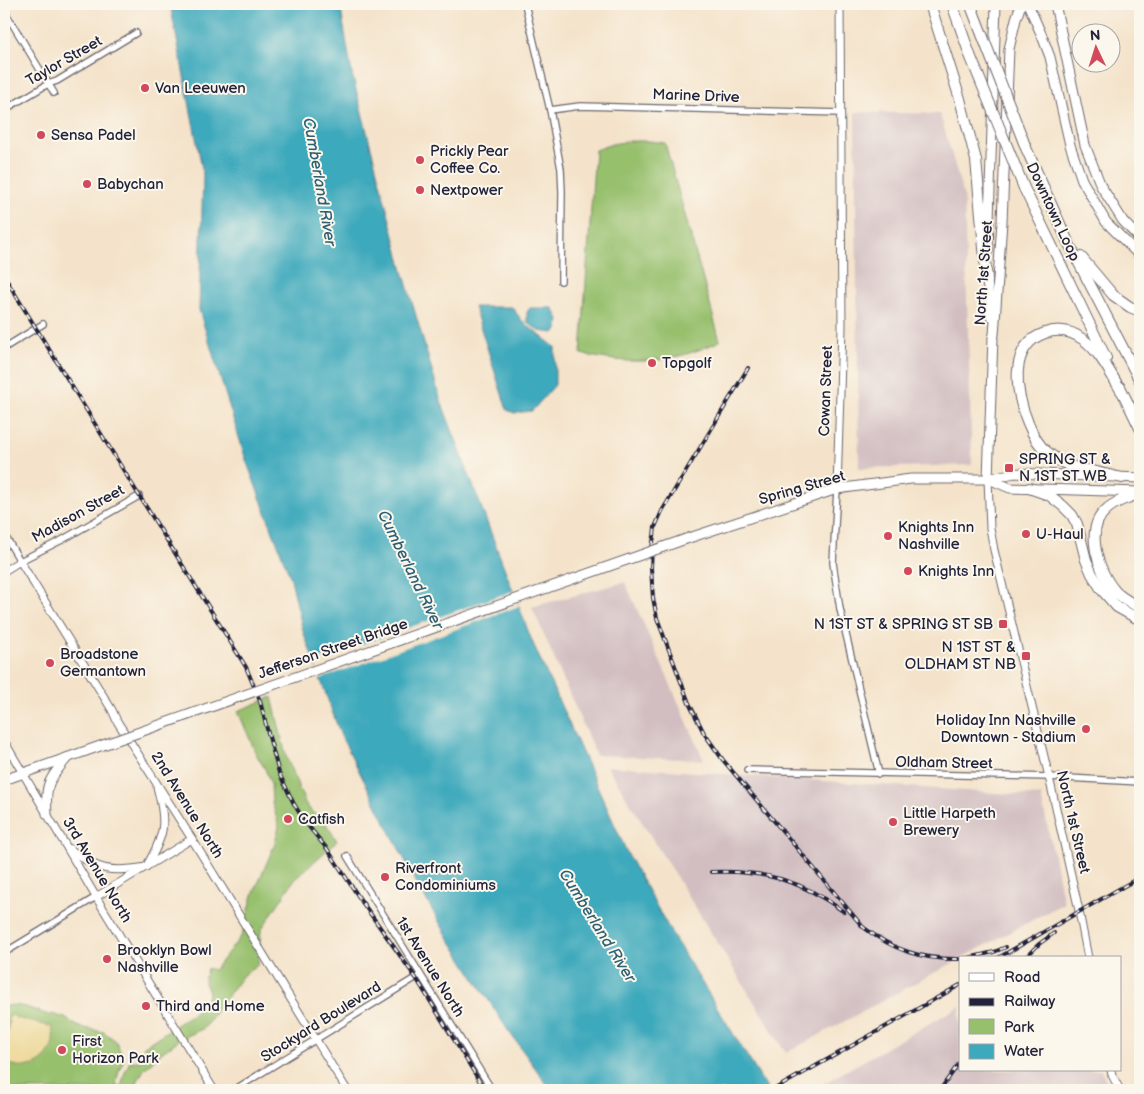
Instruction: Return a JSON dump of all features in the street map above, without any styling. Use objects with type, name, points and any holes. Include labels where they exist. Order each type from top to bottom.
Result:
[{"type":"highway","points":[[930,4],[960,99],[976,160],[987,282]]},
{"type":"highway","name":"Downtown Loop","points":[[952,4],[970,55],[1024,188],[1140,428]]},
{"type":"highway","name":"Downtown Loop","points":[[971,5],[1026,148],[1068,242],[1140,381]]},
{"type":"highway","points":[[1068,242],[1114,296],[1130,307],[1140,311]]},
{"type":"highway","points":[[1122,392],[1097,353],[1084,340],[1070,333],[1058,329],[1035,336],[1026,346],[1022,355],[1017,380],[1019,397],[1032,434],[1045,451],[1067,465],[1122,478]]},
{"type":"highway","points":[[1029,488],[1049,495],[1072,515],[1077,524],[1086,560],[1102,590],[1117,608],[1140,620]]},
{"type":"highway","points":[[1140,493],[1106,510],[1096,523],[1094,545],[1098,561],[1115,592],[1140,608]]},
{"type":"main road","name":"North 1st Street","points":[[996,4],[987,282],[994,335],[1002,222],[1009,49],[1021,4]]},
{"type":"main road","points":[[1028,4],[1050,57],[1070,145],[1082,180],[1106,222],[1140,256]]},
{"type":"main road","points":[[1055,4],[1085,145],[1101,186],[1123,221],[1140,239]]},
{"type":"main road","name":"North 1st Street","points":[[988,479],[993,337]]},
{"type":"main road","name":"Spring Street","points":[[686,539],[837,489],[911,479],[988,479],[1014,473],[1140,478]]},
{"type":"main road","name":"Spring Street","points":[[988,479],[1010,488],[1140,493]]},
{"type":"main road","name":"Jefferson Street Bridge","points":[[4,780],[686,539]]},
{"type":"main road","points":[[47,814],[46,797],[49,783],[67,758]]},
{"type":"street","points":[[525,4],[550,110],[561,176],[561,281]]},
{"type":"street","name":"Cowan Street","points":[[840,4],[842,328],[833,563],[840,609],[879,774]]},
{"type":"street","points":[[4,10],[54,94]]},
{"type":"street","name":"Taylor Street","points":[[4,110],[136,33]]},
{"type":"street","name":"Marine Drive","points":[[550,110],[580,106],[841,113]]},
{"type":"street","points":[[4,348],[44,324]]},
{"type":"street","name":"North 1st Street","points":[[988,479],[990,528],[994,550],[1049,778],[1088,956]]},
{"type":"street","name":"Madison Street","points":[[4,571],[138,496]]},
{"type":"street","name":"2nd Avenue North","points":[[4,534],[347,1090]]},
{"type":"street","name":"3rd Avenue North","points":[[4,741],[96,897],[214,1090]]},
{"type":"street","name":"Oldham Street","points":[[747,770],[1140,782]]},
{"type":"street","points":[[146,867],[160,841],[163,831],[164,817],[155,780]]},
{"type":"street","points":[[4,953],[192,839]]},
{"type":"street","points":[[65,845],[88,863],[102,868],[128,870],[146,867]]},
{"type":"street","name":"1st Avenue North","points":[[347,856],[492,1090]]},
{"type":"street","name":"Stockyard Boulevard","points":[[234,1090],[420,975]]},
{"type":"street","points":[[1111,1072],[1120,1090]]},
{"type":"shaded area","points":[[855,112],[940,114],[964,197],[972,465],[859,468]]},
{"type":"shaded area","points":[[625,582],[704,760],[596,755],[532,607]]},
{"type":"shaded area","points":[[607,766],[1041,796],[1064,903],[966,956],[959,956],[959,960],[786,1053]]},
{"type":"shaded area","points":[[959,1007],[959,1072],[1102,1072],[1111,1090],[812,1090]]},
{"type":"green space","name":"Topgolf","points":[[630,141],[665,143],[720,341],[685,354],[652,361],[618,360],[581,354],[595,150],[612,144]]},
{"type":"green space","points":[[272,697],[286,756],[305,803],[312,812],[325,822],[337,841],[294,880],[261,930],[258,965],[243,975],[204,1028],[179,1040],[157,1056],[143,1071],[133,1090],[4,1090],[4,1007],[15,1005],[52,1016],[52,1014],[65,1018],[79,1027],[104,1032],[116,1041],[124,1060],[119,1070],[116,1085],[121,1087],[130,1061],[151,1057],[143,1047],[204,1006],[209,992],[204,981],[207,968],[214,970],[242,935],[253,895],[274,846],[279,827],[272,802],[271,784],[238,711]]},
{"type":"sand","points":[[13,1015],[16,1018],[52,1027],[52,1047],[41,1061],[33,1065],[24,1067],[4,1061],[8,1018]]},
{"type":"water","name":"Cumberland River","points":[[170,4],[340,4],[352,74],[403,271],[440,398],[532,641],[630,859],[675,939],[768,1090],[551,1090],[507,1029],[448,937],[417,884],[341,736],[303,631],[291,579],[247,463],[199,310],[203,174]]},
{"type":"water","points":[[474,307],[512,307],[523,322],[555,347],[555,385],[532,411],[514,413],[507,410]]},
{"type":"water","points":[[530,308],[553,308],[559,319],[558,329],[554,333],[539,331],[527,322],[527,312]]},
{"type":"pier","points":[[513,591],[519,606],[320,679],[314,661]]},
{"type":"railway","points":[[4,276],[246,667],[260,701],[279,773],[294,804],[416,978],[485,1090]]},
{"type":"railway","points":[[748,368],[662,511],[655,527],[651,568],[653,598],[657,618],[689,703],[704,733],[723,760],[863,927],[885,942],[908,952],[933,958],[959,959]]},
{"type":"railway","points":[[711,872],[748,873],[781,879],[813,892],[844,912]]},
{"type":"railway","points":[[1002,956],[1140,877]]},
{"type":"railway","points":[[1027,956],[1054,933]]},
{"type":"railway","points":[[977,956],[1006,947]]},
{"type":"railway","points":[[773,1090],[959,986]]},
{"type":"railway","points":[[940,1090],[959,1063]]},
{"type":"place","name":"Van Leeuwen","points":[[145,88]]},
{"type":"place","name":"Sensa Padel","points":[[41,135]]},
{"type":"place","name":"Prickly Pear Coffee Co.","points":[[420,160]]},
{"type":"place","name":"Babychan","points":[[87,184]]},
{"type":"place","name":"Nextpower","points":[[420,190]]},
{"type":"place","name":"Topgolf","points":[[652,363]]},
{"type":"place","name":"SPRING ST & N 1ST ST WB","points":[[1009,468]]},
{"type":"place","name":"U-Haul","points":[[1026,534]]},
{"type":"place","name":"Knights Inn Nashville","points":[[888,536]]},
{"type":"place","name":"Knights Inn","points":[[908,571]]},
{"type":"place","name":"N 1ST ST & SPRING ST SB","points":[[1003,624]]},
{"type":"place","name":"N 1ST ST & OLDHAM ST NB","points":[[1026,656]]},
{"type":"place","name":"Broadstone Germantown","points":[[50,663]]},
{"type":"place","name":"Holiday Inn Nashville Downtown - Stadium","points":[[1086,729]]},
{"type":"place","name":"Catfish","points":[[288,819]]},
{"type":"place","name":"Little Harpeth Brewery","points":[[893,822]]},
{"type":"place","name":"Riverfront Condominiums","points":[[385,877]]},
{"type":"place","name":"Brooklyn Bowl Nashville","points":[[107,959]]},
{"type":"place","name":"Third and Home","points":[[146,1006]]},
{"type":"place","name":"First Horizon Park","points":[[62,1050]]}]
